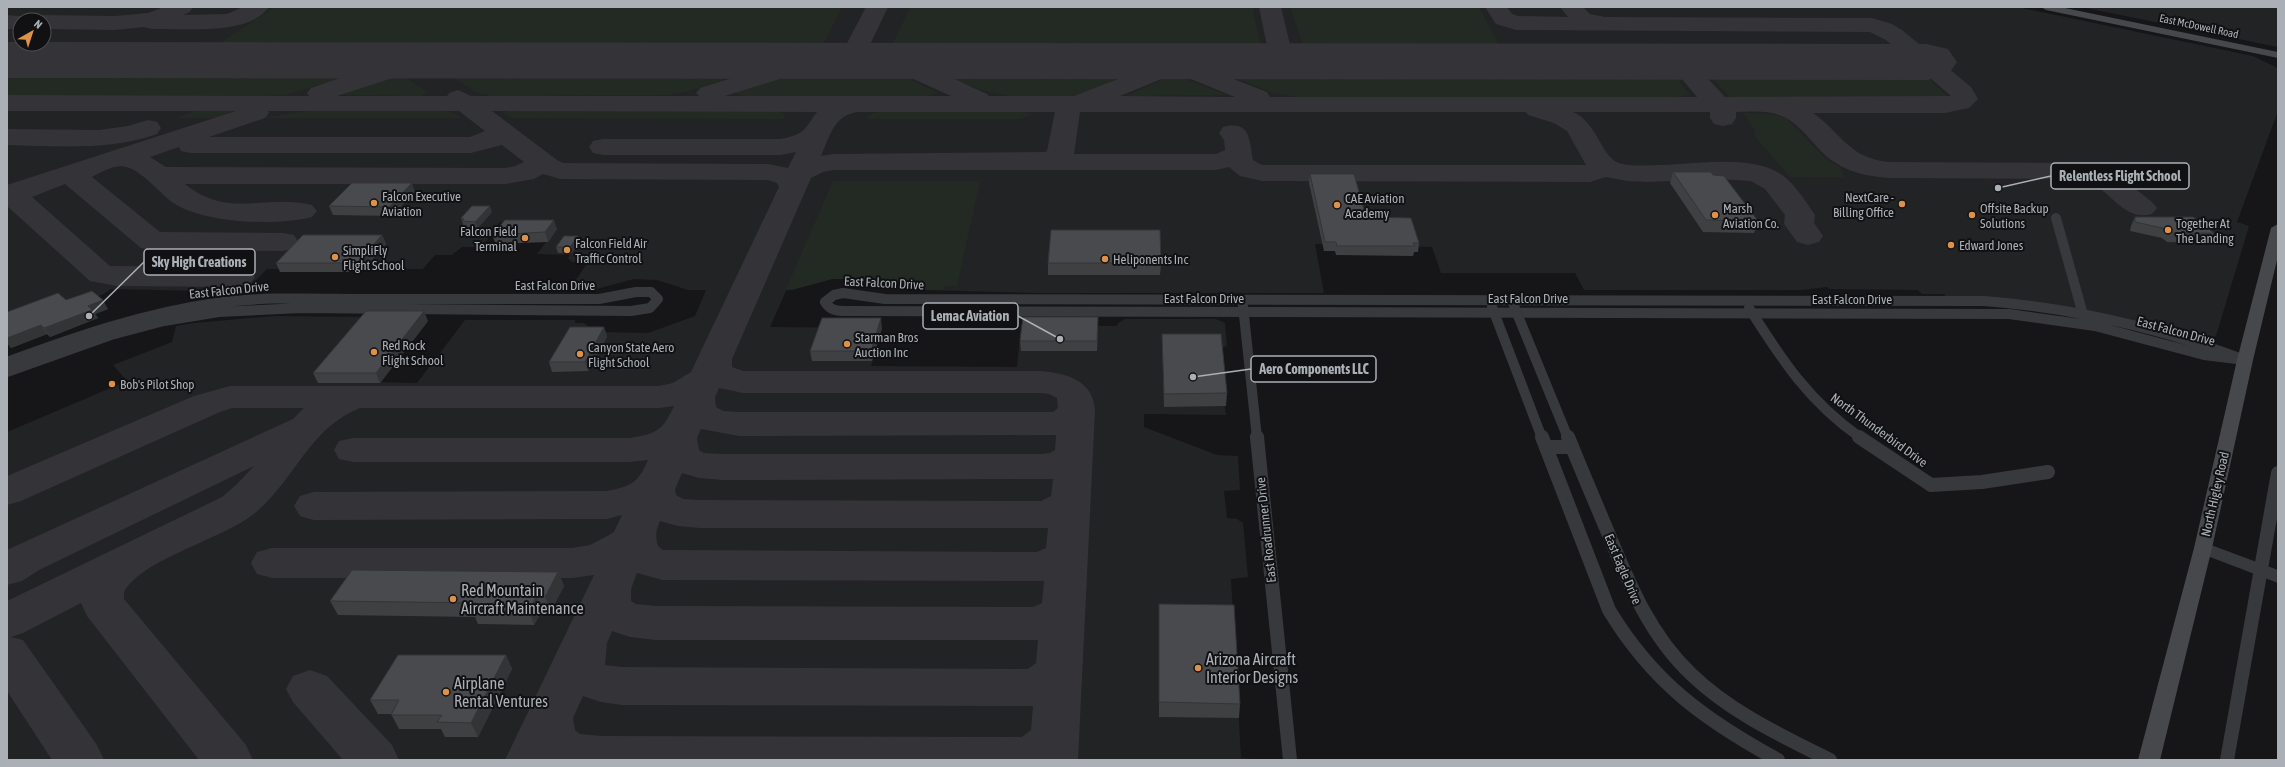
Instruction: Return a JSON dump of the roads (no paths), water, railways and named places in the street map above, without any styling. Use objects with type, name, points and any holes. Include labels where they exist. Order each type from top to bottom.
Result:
[{"type":"main road","name":"East McDowell Road","points":[[2046,7],[2278,54]]},
{"type":"main road","name":"East McDowell Road","points":[[2069,7],[2278,49]]},
{"type":"main road","name":"North Higley Road","points":[[2150,760],[2203,548],[2245,360],[2278,228]]},
{"type":"street","points":[[2056,218],[2085,324]]},
{"type":"street","name":"East Falcon Drive","points":[[7,362],[84,334],[136,319],[189,307],[239,301],[302,298],[599,299],[643,291],[651,292],[658,299],[657,303],[651,306],[627,311],[283,308],[218,312],[169,320],[119,332],[75,346],[7,372]]},
{"type":"street","name":"East Falcon Drive","points":[[1243,306],[885,299],[843,293],[834,295],[825,302],[834,310],[848,311],[1243,306],[1514,306],[1750,312],[2009,314],[2085,324],[2142,337],[2204,355],[2245,360]]},
{"type":"street","name":"East Falcon Drive","points":[[1514,306],[1746,300],[1984,301],[2026,304],[2082,313],[2149,328],[2206,345],[2245,360]]},
{"type":"street","name":"North Thunderbird Drive","points":[[1746,300],[1750,312],[1787,367],[1815,400],[1854,433],[1931,485],[1982,482],[2048,472]]},
{"type":"street","name":"East Roadrunner Drive","points":[[1243,306],[1290,760]]},
{"type":"street","name":"East Eagle Drive","points":[[1492,306],[1609,610],[1628,642],[1656,676],[1700,714],[1743,741],[1778,760]]},
{"type":"street","name":"East Eagle Drive","points":[[1514,306],[1644,617],[1665,647],[1681,666],[1727,704],[1830,760]]},
{"type":"street","points":[[1546,447],[1572,447]]},
{"type":"street","points":[[2227,760],[2278,475]]},
{"type":"street","points":[[2203,548],[2278,577]]},
{"type":"place","name":"Relentless Flight School","points":[[1998,188]]},
{"type":"place","name":"Falcon Executive Aviation","points":[[374,203]]},
{"type":"place","name":"NextCare - Billing Office","points":[[1902,204]]},
{"type":"place","name":"CAE Aviation Academy","points":[[1337,205]]},
{"type":"place","name":"Marsh Aviation Co.","points":[[1715,215]]},
{"type":"place","name":"Offsite Backup Solutions","points":[[1972,215]]},
{"type":"place","name":"Together At The Landing","points":[[2168,230]]},
{"type":"place","name":"Falcon Field Terminal","points":[[525,238]]},
{"type":"place","name":"Edward Jones","points":[[1951,245]]},
{"type":"place","name":"Falcon Field Air Traffic Control","points":[[567,250]]},
{"type":"place","name":"SimpliFly Flight School","points":[[335,257]]},
{"type":"place","name":"Heliponents Inc","points":[[1105,259]]},
{"type":"place","name":"Sky High Creations","points":[[89,316]]},
{"type":"place","name":"Lemac Aviation","points":[[1060,339]]},
{"type":"place","name":"Starman Bros Auction Inc","points":[[847,344]]},
{"type":"place","name":"Red Rock Flight School","points":[[374,352]]},
{"type":"place","name":"Canyon State Aero Flight School","points":[[580,354]]},
{"type":"place","name":"Aero Components LLC","points":[[1193,377]]},
{"type":"place","name":"Bob's Pilot Shop","points":[[112,384]]},
{"type":"place","name":"Red Mountain Aircraft Maintenance","points":[[453,599]]},
{"type":"place","name":"Arizona Aircraft Interior Designs","points":[[1198,668]]},
{"type":"place","name":"Airplane Rental Ventures","points":[[446,692]]}]
